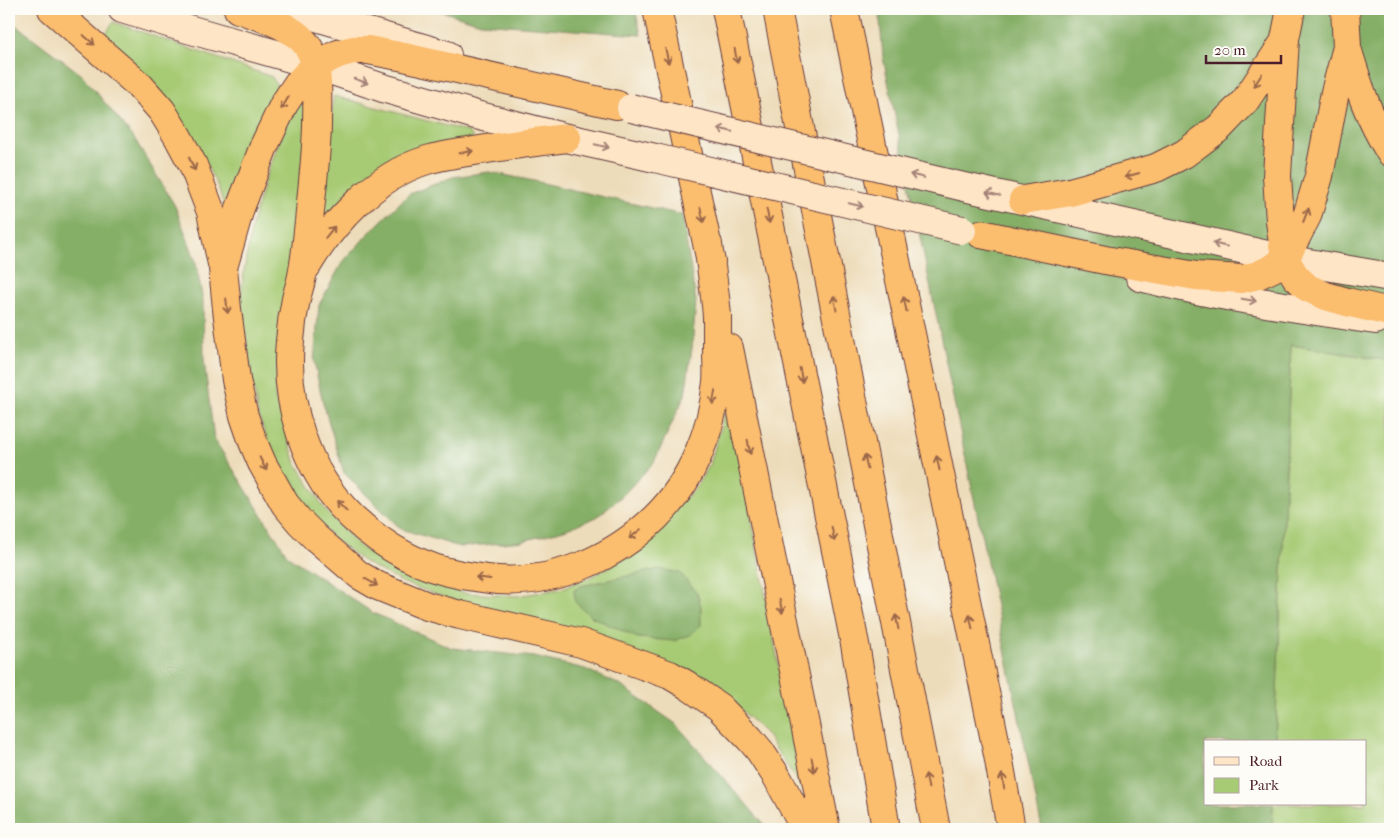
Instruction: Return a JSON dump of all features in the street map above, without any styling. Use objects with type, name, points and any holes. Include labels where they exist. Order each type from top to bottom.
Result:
[{"type":"highway","points":[[52,9],[140,86],[166,117],[193,165],[211,212],[223,268],[236,380],[244,416],[262,462],[286,504],[300,522],[359,575],[402,597],[460,615],[580,643],[670,675],[687,684],[719,707],[760,751],[777,777],[805,829]]},
{"type":"highway","points":[[238,9],[280,25],[295,33],[312,52],[315,65],[318,90],[316,144],[303,272],[294,313],[288,370],[292,400],[298,424],[316,469],[338,503],[380,540],[402,555],[451,573],[499,580],[520,580],[546,576],[573,569],[619,547],[660,513],[690,471],[700,451],[710,421],[717,382],[716,316],[708,244]]},
{"type":"highway","points":[[657,9],[708,244],[826,829]]},
{"type":"highway","points":[[726,9],[855,644],[886,829]]},
{"type":"highway","points":[[777,9],[936,829]]},
{"type":"highway","points":[[844,9],[998,754],[1011,829]]},
{"type":"highway","points":[[859,9],[859,80]]},
{"type":"highway","points":[[1291,9],[1285,39],[1277,176],[1284,259],[1296,278],[1308,288],[1326,296],[1390,312]]},
{"type":"highway","points":[[972,232],[1105,260],[1196,276],[1242,279],[1258,276],[1273,268],[1284,259],[1307,216],[1319,176],[1335,92],[1346,47],[1345,9]]},
{"type":"highway","points":[[1023,200],[1070,192],[1132,175],[1156,168],[1184,154],[1220,128],[1245,101],[1285,39]]},
{"type":"highway","points":[[1346,47],[1367,110],[1390,152]]},
{"type":"highway","points":[[223,268],[240,208],[264,146],[284,104],[298,83],[315,65],[338,54],[353,50],[368,50],[624,106]]},
{"type":"highway","points":[[303,272],[318,247],[353,207],[373,188],[397,173],[426,160],[446,155],[498,146],[567,138]]},
{"type":"main road","points":[[122,9],[216,38],[315,65],[383,88],[476,115],[567,138],[972,232],[1181,288],[1390,322]]},
{"type":"main road","points":[[289,9],[624,106],[964,187],[1284,259],[1390,277]]},
{"type":"green space","points":[[434,9],[635,9],[641,35],[481,23]]},
{"type":"green space","points":[[879,9],[1390,9],[1390,361],[1291,345],[1275,740],[1204,740],[1204,806],[1273,806],[1272,829],[1042,829],[883,57]]},
{"type":"green space","points":[[9,22],[82,75],[134,138],[175,206],[195,259],[203,301],[204,361],[214,439],[288,556],[373,613],[452,648],[534,657],[585,669],[620,685],[676,724],[768,829],[9,829]]},
{"type":"green space","points":[[113,22],[272,77],[277,86],[226,211],[217,185],[194,141],[131,60],[105,35]]},
{"type":"green space","points":[[334,96],[469,132],[473,138],[317,229]]},
{"type":"green space","points":[[298,104],[303,104],[307,107],[308,138],[279,339],[275,397],[295,461],[325,510],[359,546],[384,563],[407,574],[464,593],[517,596],[560,589],[591,577],[625,558],[694,490],[710,465],[729,398],[801,787],[766,734],[734,703],[671,667],[458,602],[404,583],[364,562],[333,538],[297,497],[278,466],[258,415],[240,300],[252,224],[264,183],[284,129]],"holes":[[[609,580],[701,607],[581,586]]]},
{"type":"green space","points":[[489,172],[682,215],[696,301],[685,395],[654,462],[622,496],[597,517],[564,530],[523,541],[460,547],[401,529],[344,473],[323,403],[314,361],[319,305],[342,263],[369,233],[409,194],[453,177]]},
{"type":"green space","points":[[1291,345],[1390,361],[1390,829],[1272,829],[1273,806],[1366,806],[1366,740],[1275,740]]},
{"type":"green space","points":[[659,569],[680,573],[697,593],[701,607],[701,625],[692,634],[674,641],[638,638],[592,617],[575,602],[574,590],[581,586]]}]
